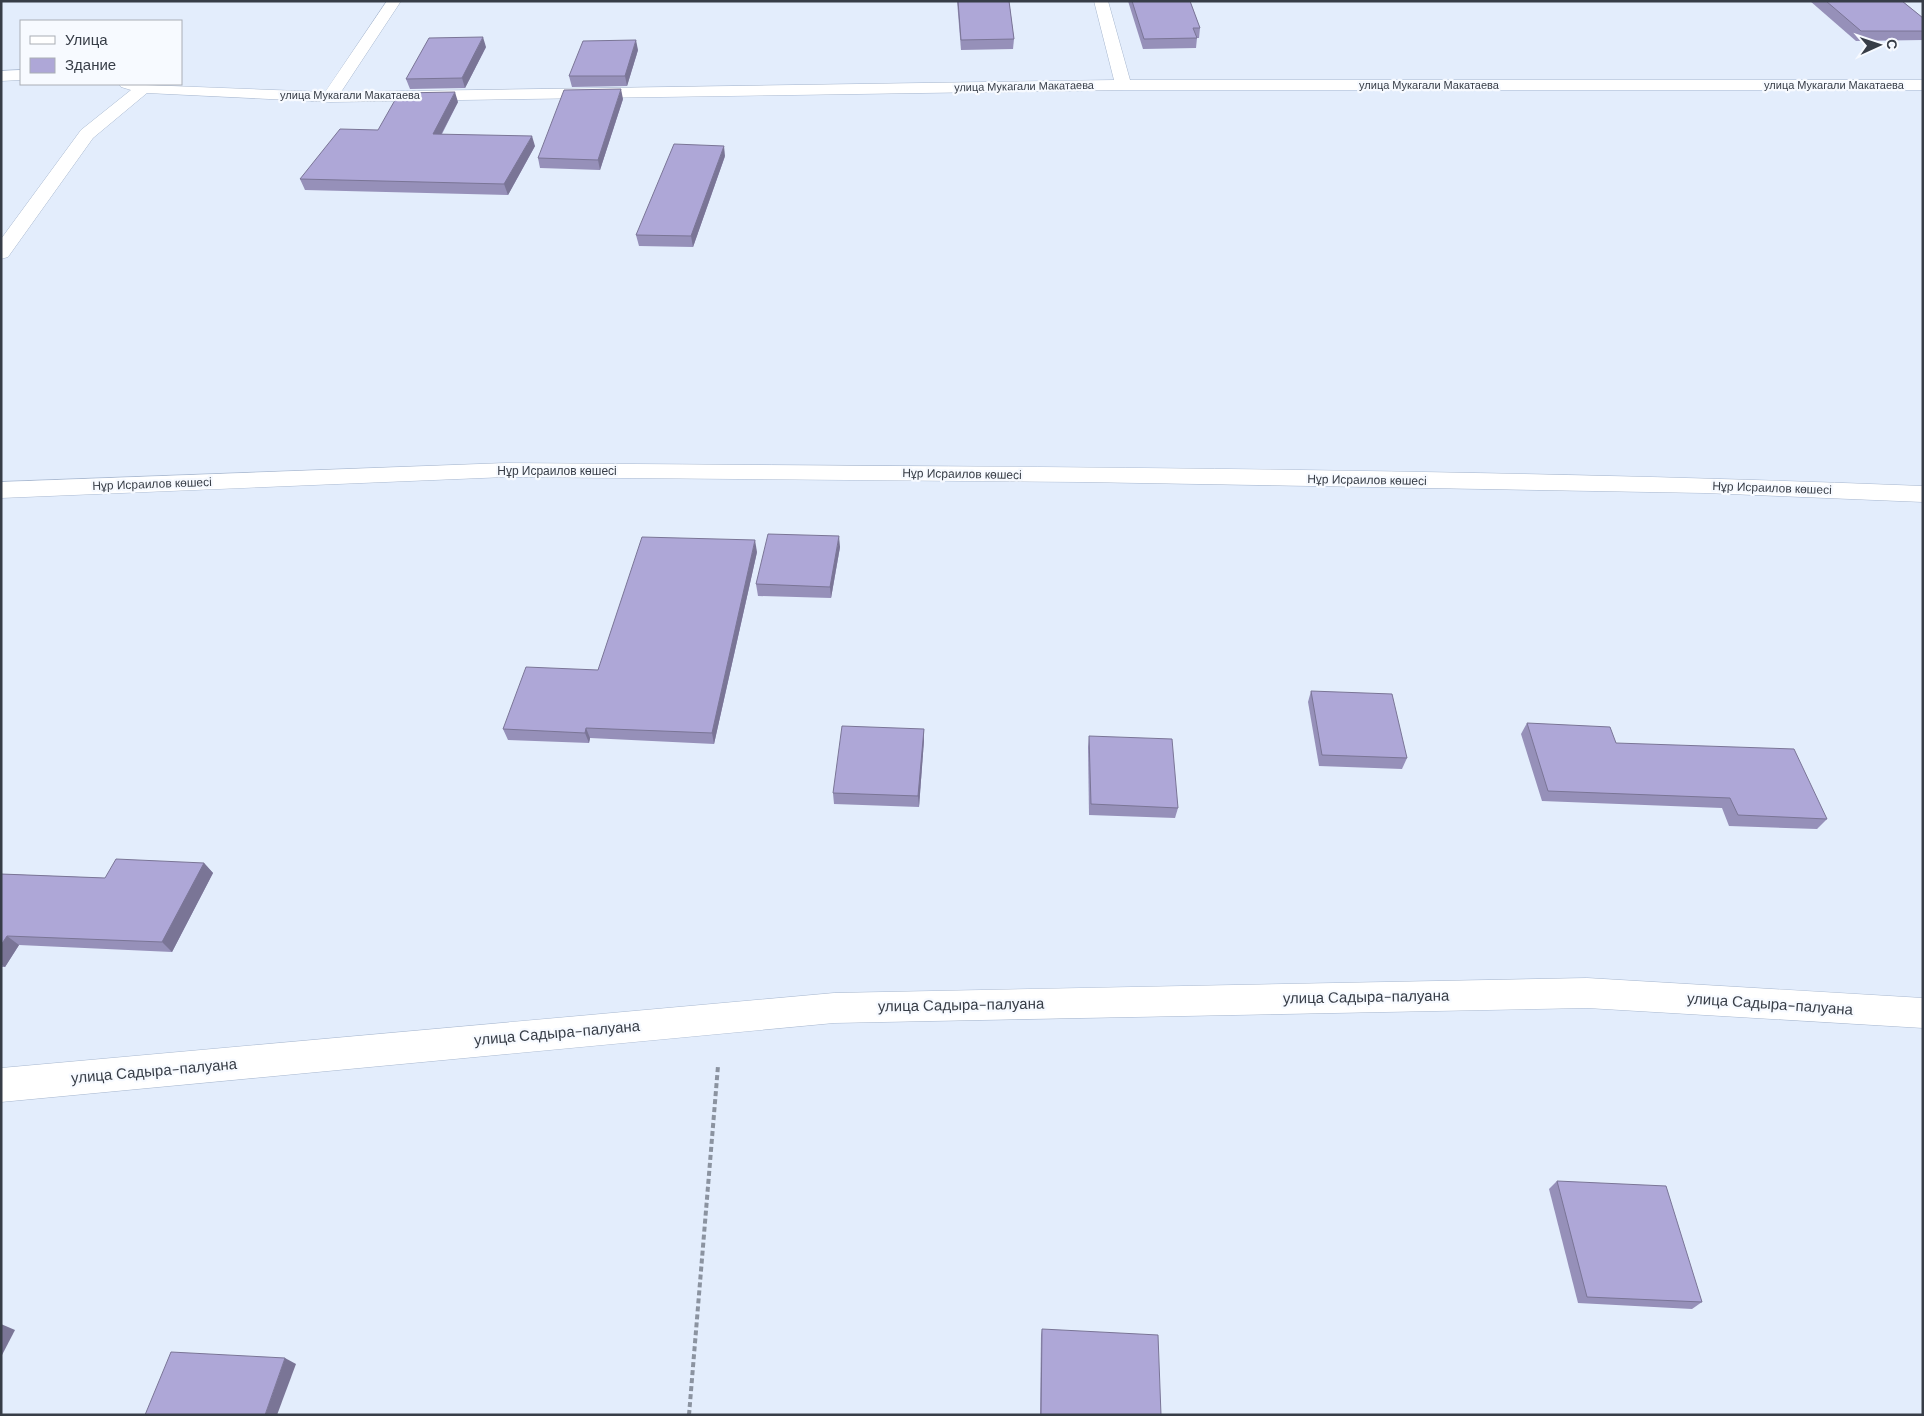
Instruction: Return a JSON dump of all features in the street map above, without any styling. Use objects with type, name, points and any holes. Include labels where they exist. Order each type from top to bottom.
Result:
[{"type":"street","points":[[330,97],[394,1]]},
{"type":"street","points":[[1101,1],[1124,85]]},
{"type":"street","points":[[1,76],[20,75]]},
{"type":"street","name":"улица Мукагали Макатаева","points":[[135,86],[330,97],[1124,85],[1923,85]]},
{"type":"street","points":[[1,253],[87,134],[135,86]]},
{"type":"street","name":"Нұр Исраилов көшесі","points":[[1,490],[506,470],[1110,476],[1694,485],[1923,494]]},
{"type":"street","name":"улица Садыра-палуана","points":[[1,1085],[834,1008],[1587,992],[1923,1013]]},
{"type":"path","points":[[689,1415],[722,1018]]},
{"type":"building","points":[[958,1],[1009,1],[1014,39],[961,40]]},
{"type":"building","points":[[1132,1],[1190,1],[1200,28],[1193,28],[1197,38],[1144,39]]},
{"type":"building","points":[[1826,1],[1902,1],[1923,18],[1923,31],[1861,31]]},
{"type":"building","points":[[483,37],[462,78],[406,79],[429,38]]},
{"type":"building","points":[[636,40],[625,76],[569,76],[583,41]]},
{"type":"building","points":[[621,89],[598,160],[538,158],[564,90]]},
{"type":"building","points":[[455,92],[433,134],[532,136],[504,184],[300,179],[340,129],[378,130],[399,93]]},
{"type":"building","points":[[674,144],[724,146],[691,236],[636,235]]},
{"type":"building","points":[[768,534],[839,536],[830,587],[756,584]]},
{"type":"building","points":[[642,537],[755,540],[712,733],[586,728],[585,733],[503,729],[526,667],[598,670]]},
{"type":"building","points":[[1311,691],[1392,694],[1407,758],[1322,755]]},
{"type":"building","points":[[1527,723],[1610,727],[1616,743],[1794,749],[1827,819],[1738,815],[1730,798],[1548,791]]},
{"type":"building","points":[[842,726],[924,729],[918,796],[833,793]]},
{"type":"building","points":[[1089,736],[1172,739],[1178,808],[1091,804]]},
{"type":"building","points":[[116,859],[204,863],[162,942],[7,936],[1,945],[1,874],[105,878]]},
{"type":"building","points":[[1557,1181],[1666,1186],[1702,1302],[1587,1297]]},
{"type":"building","points":[[1042,1329],[1158,1335],[1161,1415],[1041,1415]]},
{"type":"building","points":[[171,1352],[285,1358],[265,1415],[145,1415]]}]
